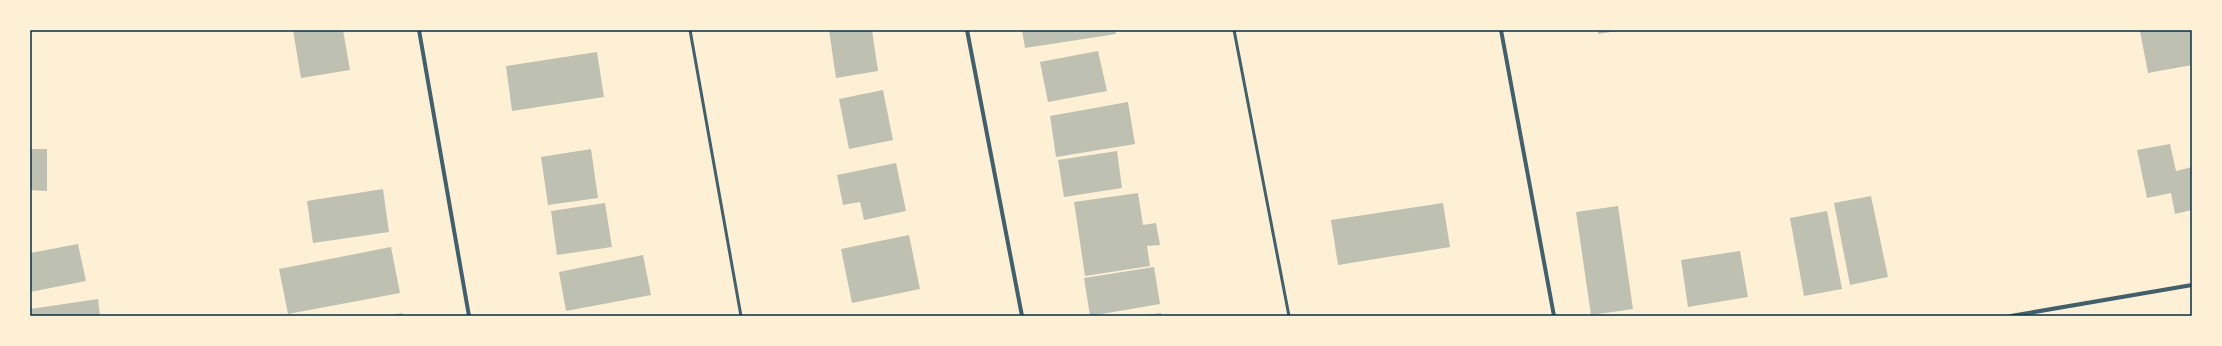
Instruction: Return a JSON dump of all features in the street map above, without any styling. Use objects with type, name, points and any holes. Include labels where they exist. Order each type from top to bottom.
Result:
[{"type":"street","points":[[419,30],[469,316]]},
{"type":"street","points":[[967,30],[1022,316]]},
{"type":"street","points":[[1501,30],[1554,316]]},
{"type":"street","points":[[2011,316],[2192,285]]},
{"type":"lane","points":[[690,30],[741,316]]},
{"type":"lane","points":[[1234,30],[1288,316]]},
{"type":"building","points":[[293,30],[343,30],[350,70],[301,78]]},
{"type":"building","points":[[829,30],[872,30],[878,71],[836,78]]},
{"type":"building","points":[[1022,30],[1115,30],[1116,34],[1025,48]]},
{"type":"building","points":[[1598,30],[1617,30],[1617,31],[1598,34]]},
{"type":"building","points":[[2192,30],[2192,65],[2148,73],[2140,31]]},
{"type":"building","points":[[1098,51],[1107,91],[1048,102],[1040,62]]},
{"type":"building","points":[[597,52],[604,97],[512,111],[506,66]]},
{"type":"building","points":[[883,90],[893,140],[849,149],[839,99]]},
{"type":"building","points":[[1128,102],[1135,144],[1056,157],[1050,116]]},
{"type":"building","points":[[2170,144],[2176,171],[2192,167],[2192,210],[2175,214],[2171,193],[2147,198],[2137,150]]},
{"type":"building","points":[[30,149],[47,149],[47,191],[30,190]]},
{"type":"building","points":[[591,149],[598,198],[548,205],[541,157]]},
{"type":"building","points":[[1117,151],[1122,188],[1064,197],[1058,160]]},
{"type":"building","points":[[896,163],[906,211],[864,220],[860,202],[843,205],[837,175]]},
{"type":"building","points":[[383,189],[389,232],[313,243],[307,201]]},
{"type":"building","points":[[1138,193],[1143,225],[1156,223],[1160,245],[1147,246],[1150,266],[1085,276],[1074,202]]},
{"type":"building","points":[[1871,196],[1888,277],[1850,285],[1834,203]]},
{"type":"building","points":[[605,203],[612,247],[557,255],[551,211]]},
{"type":"building","points":[[1443,203],[1450,247],[1338,265],[1331,220]]},
{"type":"building","points":[[1618,206],[1633,309],[1591,315],[1576,212]]},
{"type":"building","points":[[1827,211],[1842,289],[1804,296],[1790,218]]},
{"type":"building","points":[[909,235],[920,289],[852,303],[841,249]]},
{"type":"building","points":[[78,244],[86,281],[30,292],[30,253]]},
{"type":"building","points":[[391,247],[400,293],[288,314],[279,269]]},
{"type":"building","points":[[1740,251],[1748,297],[1688,307],[1681,260]]},
{"type":"building","points":[[643,255],[651,295],[566,311],[559,272]]},
{"type":"building","points":[[1154,267],[1160,304],[1090,316],[1084,278]]},
{"type":"building","points":[[98,299],[100,316],[30,316],[30,309]]},
{"type":"building","points":[[402,313],[402,316],[391,316],[391,315]]},
{"type":"building","points":[[1161,313],[1162,316],[1147,315]]}]
